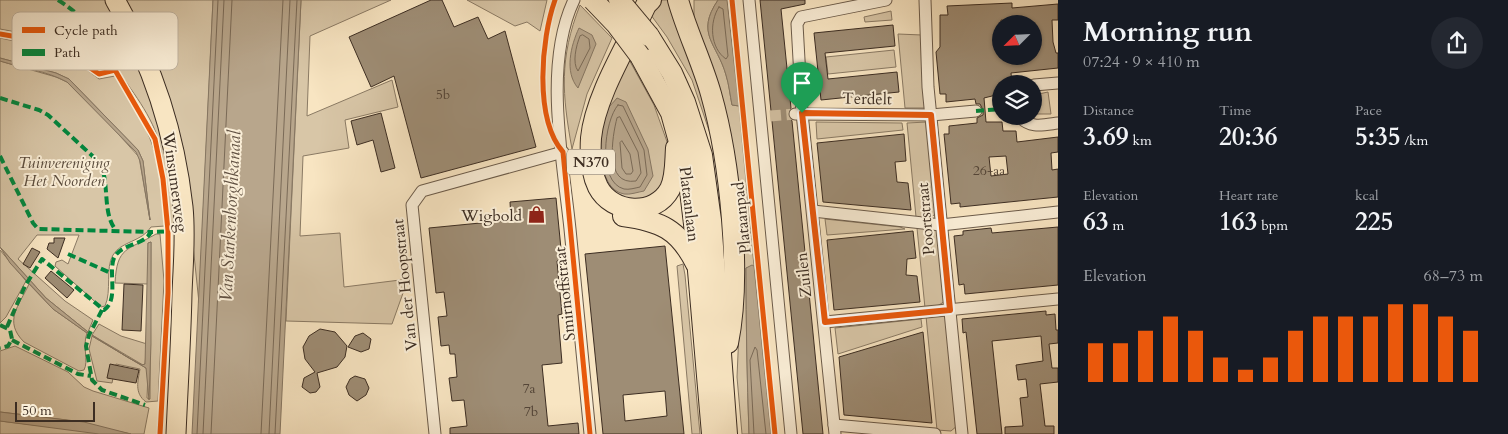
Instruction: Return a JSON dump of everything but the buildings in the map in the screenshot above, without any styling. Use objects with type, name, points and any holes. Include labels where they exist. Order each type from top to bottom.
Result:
[{"type":"highway","name":"Plataanlaan","points":[[593,0],[616,24],[640,56],[662,94],[676,128],[691,191],[712,434]]},
{"type":"highway","name":"Plataanlaan","points":[[619,0],[649,36],[672,73],[685,102],[702,155],[712,220],[727,434]]},
{"type":"highway","name":"N370","points":[[632,0],[584,124],[582,149],[585,177],[595,200],[608,211],[617,216],[660,224],[676,234],[688,249],[698,269]]},
{"type":"highway","name":"N370","points":[[651,0],[646,5],[595,116],[591,139],[591,162],[595,180],[603,195],[616,205],[631,209],[649,206],[663,198],[671,188],[675,169],[676,128]]},
{"type":"highway","points":[[678,0],[711,94],[722,143],[731,203],[732,325],[722,371]]},
{"type":"main road","name":"Winsumerweg","points":[[115,0],[121,12]]},
{"type":"main road","name":"Winsumerweg","points":[[149,70],[163,107],[176,159],[183,207],[184,245],[176,434]]},
{"type":"street","name":"Smirnoffstraat","points":[[574,0],[560,43],[557,69],[590,434]]},
{"type":"street","name":"Zuilen","points":[[749,0],[766,116],[792,434]]},
{"type":"street","name":"Zuilen","points":[[834,430],[813,211],[799,113],[798,20],[801,17],[886,0]]},
{"type":"street","name":"Poortstraat","points":[[925,0],[926,56],[931,115],[962,434]]},
{"type":"street","points":[[1042,84],[1058,83]]},
{"type":"street","name":"Terdelt","points":[[799,113],[931,115],[976,111]]},
{"type":"street","points":[[1030,125],[1058,124]]},
{"type":"street","name":"Van der Hoopstraat","points":[[435,434],[412,205],[422,191],[563,152]]},
{"type":"street","points":[[813,211],[941,224],[1058,212]]},
{"type":"street","points":[[825,322],[1058,299]]},
{"type":"street","points":[[834,430],[935,434]]},
{"type":"green space","points":[[0,0],[108,0],[115,12],[12,12],[12,31],[0,29]]},
{"type":"green space","points":[[120,0],[213,0],[199,303],[183,148],[157,70],[178,70],[178,12],[126,12]]},
{"type":"green space","points":[[301,0],[391,0],[310,36],[307,116],[392,80],[398,107],[345,120],[349,148],[303,156],[300,236],[340,233],[344,287],[408,279],[392,324],[286,321]]},
{"type":"green space","points":[[467,0],[547,0],[540,31],[527,22],[515,26]]},
{"type":"green space","points":[[663,0],[670,0],[694,62],[720,163],[692,80],[667,37],[648,11],[653,4]]},
{"type":"green space","points":[[694,0],[718,0],[711,12],[708,30],[726,75],[732,105],[739,106],[754,266],[746,268],[749,434],[742,434],[737,377],[740,308],[694,22]]},
{"type":"green space","points":[[580,5],[612,38],[587,94],[572,149],[566,111],[564,77],[568,43]]},
{"type":"green space","points":[[891,11],[892,20],[865,22],[864,17]]},
{"type":"green space","points":[[898,34],[922,35],[926,108],[905,108]]},
{"type":"green space","name":"Tuinvereniging Het Noorden","points":[[0,38],[12,41],[12,61],[0,58]]},
{"type":"green space","points":[[894,50],[896,67],[828,74],[826,57]]},
{"type":"green space","points":[[627,56],[654,105],[671,153],[663,190],[641,204],[613,198],[596,168],[596,131]]},
{"type":"green space","name":"Tuinvereniging Het Noorden","points":[[0,61],[12,64],[12,70],[32,70],[67,82],[110,125],[139,157],[150,220],[143,161],[138,150],[69,79],[45,70],[87,70],[99,79],[115,76],[139,115],[153,145],[162,190],[165,226],[151,227],[142,236],[121,247],[113,255],[109,266],[108,294],[105,306],[101,307],[55,266],[56,262],[62,260],[68,264],[79,235],[37,235],[18,259],[65,301],[93,320],[88,332],[46,298],[0,247]]},
{"type":"green space","points":[[117,70],[141,70],[168,150],[175,221],[170,227],[166,207],[160,146],[157,135],[141,104]]},
{"type":"green space","points":[[1048,92],[1051,114],[1042,114],[1042,93]]},
{"type":"green space","points":[[816,122],[902,123],[903,130],[817,139]]},
{"type":"green space","points":[[927,122],[936,214],[927,219],[916,217],[907,123]]},
{"type":"green space","points":[[825,219],[900,227],[905,229],[827,235]]},
{"type":"green space","points":[[917,228],[938,229],[945,301],[936,307],[925,308]]},
{"type":"green space","points":[[156,234],[160,234],[164,281],[158,401],[146,402],[138,391],[140,369],[116,364],[112,383],[97,381],[89,349],[92,336],[146,368],[148,373],[147,398],[150,399],[151,242],[148,243],[148,284],[115,283],[118,262],[125,251]]},
{"type":"green space","points":[[0,250],[26,281],[6,317],[0,323]]},
{"type":"green space","points":[[683,264],[700,434],[692,434],[677,266]]},
{"type":"green space","points":[[29,284],[53,309],[87,333],[84,370],[79,371],[24,342],[18,334],[14,320],[15,313]]},
{"type":"green space","points":[[941,314],[947,319],[958,425],[951,431],[937,430],[926,316]]},
{"type":"green space","points":[[921,319],[922,327],[838,354],[835,328]]},
{"type":"green space","points":[[99,324],[121,336],[147,344],[145,364],[143,365],[92,335]]},
{"type":"green space","points":[[15,346],[68,372],[84,387],[149,408],[144,434],[131,434],[66,420],[0,412],[0,351]]},
{"type":"green space","points":[[0,421],[86,431],[99,434],[0,434]]},
{"type":"water","name":"Van Starkenborghkanaal","points":[[213,0],[301,0],[280,434],[192,434]]},
{"type":"water","points":[[718,0],[727,0],[739,106],[732,105],[726,75],[708,30],[711,12]]},
{"type":"water","points":[[579,28],[592,35],[596,44],[578,88],[571,74],[570,58]]},
{"type":"water","points":[[0,58],[12,61],[12,64],[0,61]]},
{"type":"water","points":[[35,70],[45,70],[69,79],[138,150],[143,161],[150,220],[140,161],[136,152],[67,82]]},
{"type":"water","points":[[617,98],[626,102],[648,149],[653,176],[644,191],[631,194],[624,194],[615,190],[608,182],[601,158],[604,119],[608,108]]},
{"type":"water","points":[[151,242],[149,400],[146,368],[131,359],[142,365],[145,364],[148,243]]},
{"type":"water","points":[[0,247],[46,298],[88,332],[53,309],[10,263]]},
{"type":"water","points":[[754,266],[771,434],[749,434],[746,268]]},
{"type":"water","points":[[0,412],[84,422],[131,434],[99,434],[0,421]]},
{"type":"tunnel","points":[[770,116],[795,114]]},
{"type":"marked path","points":[[58,0],[74,12]]},
{"type":"marked path","points":[[0,98],[39,110],[48,115],[100,163],[105,180],[107,206],[115,229]]},
{"type":"marked path","points":[[976,111],[992,110]]},
{"type":"marked path","points":[[0,156],[33,223],[38,229],[151,232]]},
{"type":"marked path","points":[[7,327],[25,286],[42,259],[104,310],[111,300],[112,264],[117,253],[148,237],[151,232],[184,231]]},
{"type":"marked path","points":[[68,254],[113,274]]},
{"type":"marked path","points":[[102,310],[89,335],[86,346],[92,380],[102,390],[145,405]]},
{"type":"marked path","points":[[0,325],[10,330],[12,339],[8,346],[0,348]]},
{"type":"marked path","points":[[12,340],[78,374],[91,376]]},
{"type":"cycle path","points":[[555,0],[546,36],[543,78],[544,100],[554,138],[563,152],[590,434]]},
{"type":"cycle path","name":"Plataanpad","points":[[732,0],[775,434]]},
{"type":"cycle path","points":[[0,34],[12,36]]},
{"type":"cycle path","points":[[93,70],[99,74],[115,70]]},
{"type":"cycle path","points":[[115,70],[155,139],[163,179],[168,231],[168,293],[160,434]]},
{"type":"place","name":"Wigbold","points":[[536,215]]},
{"type":"route","points":[[802,113],[931,115],[950,310],[825,322],[802,113]]}]
